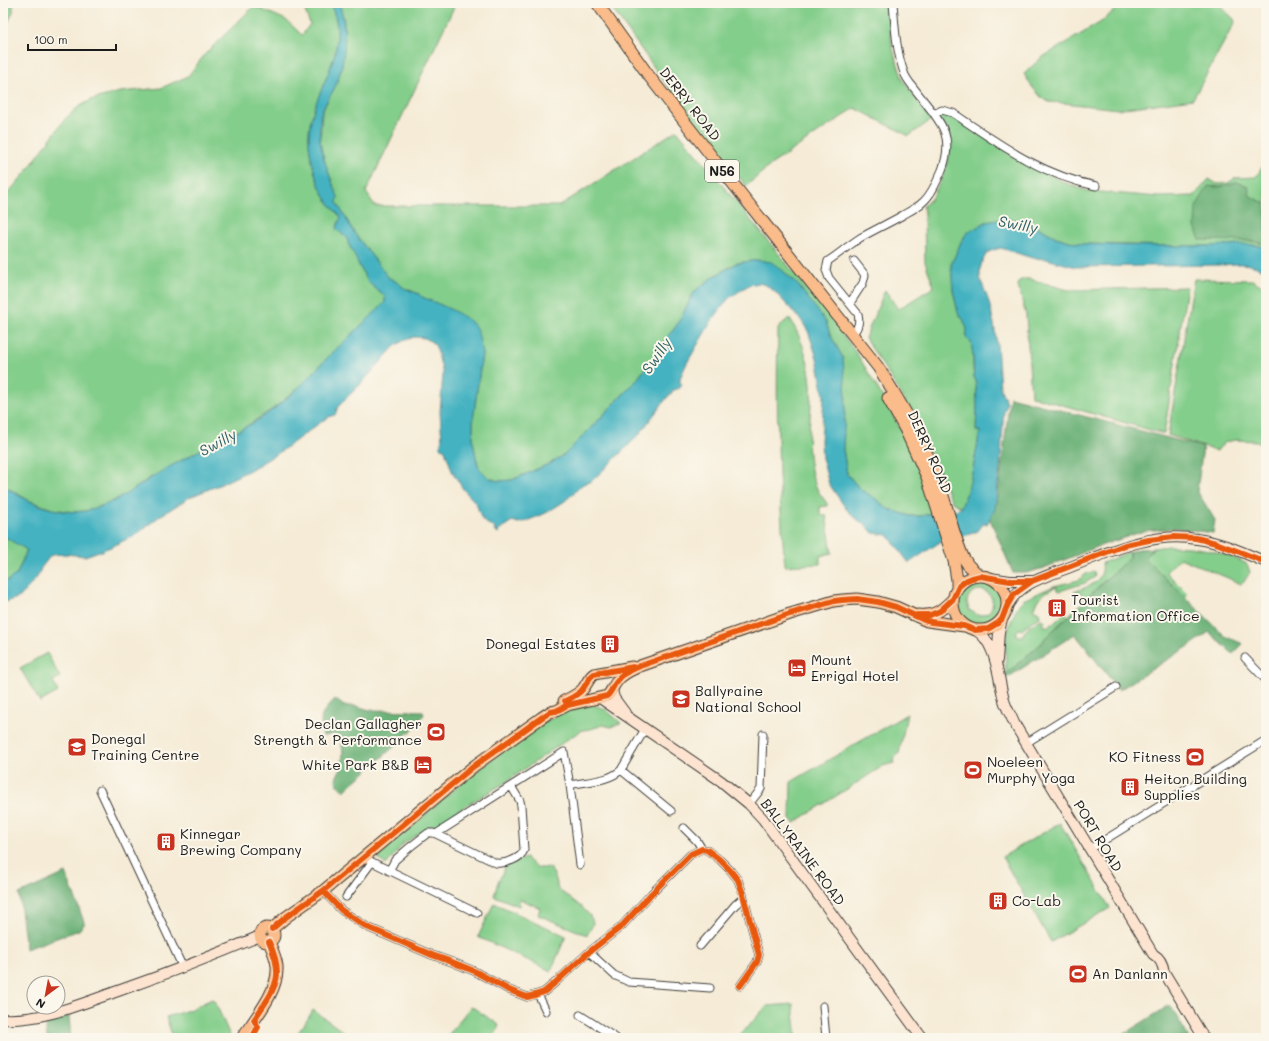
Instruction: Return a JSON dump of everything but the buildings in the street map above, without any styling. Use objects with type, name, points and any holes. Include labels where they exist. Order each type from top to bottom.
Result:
[{"type":"main road","name":"DERRY ROAD","points":[[597,3],[662,92],[728,178],[852,335],[893,406],[941,503],[954,544],[956,568],[955,594]]},
{"type":"main road","points":[[997,664],[999,632],[1002,619],[1014,594],[1032,581],[1125,545],[1160,538],[1190,538],[1211,542],[1266,562]]},
{"type":"main road","name":"DERRY ROAD","points":[[954,544],[965,562],[985,577]]},
{"type":"main road","points":[[915,615],[926,616],[943,609],[967,580],[985,577],[1010,581],[1032,581]]},
{"type":"main road","name":"N56","points":[[985,577],[998,584],[1004,591],[1007,606]]},
{"type":"main road","name":"N56","points":[[955,594],[953,605],[954,613],[964,626]]},
{"type":"main road","points":[[550,712],[576,702],[607,696],[620,677],[640,666],[722,637],[834,601],[850,599],[871,600],[892,605],[924,620],[964,626],[975,630],[987,642],[997,664]]},
{"type":"main road","points":[[975,630],[988,629],[1002,619]]},
{"type":"main road","name":"PORT ROAD","points":[[997,664],[1006,706],[1026,743],[1153,954],[1153,960],[1158,969],[1164,972],[1204,1038]]},
{"type":"main road","points":[[242,1038],[265,1004],[277,978],[277,964],[261,931],[265,928],[272,929],[286,917],[368,859],[474,766],[550,712],[558,704],[580,692],[592,675],[595,673],[640,666]]},
{"type":"main road","points":[[601,672],[610,678],[614,698],[628,717]]},
{"type":"main road","points":[[587,683],[587,687],[593,696],[599,698],[628,717]]},
{"type":"main road","name":"BALLYRAINE ROAD","points":[[628,717],[721,781],[749,804],[763,819],[922,1038]]},
{"type":"main road","points":[[3,1019],[30,1018],[58,1011],[183,968],[220,953],[264,939]]},
{"type":"street","points":[[852,335],[858,328],[860,321],[858,314],[829,278],[826,270],[828,261],[859,239],[912,210],[923,202],[929,195],[941,172],[948,148],[947,138],[943,129],[934,114],[906,76],[900,57],[893,3]]},
{"type":"street","points":[[934,114],[942,110],[953,113],[1028,162],[1064,178],[1096,186]]},
{"type":"street","points":[[850,303],[863,282],[865,275],[854,261]]},
{"type":"street","points":[[1245,658],[1266,680]]},
{"type":"street","points":[[1026,743],[1116,687]]},
{"type":"street","points":[[570,785],[611,778],[616,775],[621,770],[645,730]]},
{"type":"street","points":[[749,804],[761,789],[763,734]]},
{"type":"street","points":[[1090,849],[1266,740]]},
{"type":"street","points":[[436,834],[564,752],[570,785],[580,865]]},
{"type":"street","points":[[621,770],[670,811]]},
{"type":"street","points":[[389,870],[395,860],[428,833],[436,834],[496,863],[505,862],[523,854],[521,806],[520,801],[511,786]]},
{"type":"street","points":[[100,790],[183,968]]},
{"type":"street","points":[[684,828],[697,841],[702,849]]},
{"type":"street","points":[[323,891],[342,910],[367,927],[474,971],[517,994],[527,996],[544,992],[589,952],[621,927],[691,854],[702,849],[707,850],[720,860],[738,880],[759,955],[757,962],[740,986]]},
{"type":"street","points":[[346,896],[368,859],[477,913]]},
{"type":"street","points":[[700,946],[743,898]]},
{"type":"street","points":[[589,952],[614,975],[629,982],[710,988]]},
{"type":"street","points":[[538,994],[546,1010]]},
{"type":"street","points":[[823,1006],[826,1038]]},
{"type":"street","points":[[580,1015],[616,1038]]},
{"type":"green space","points":[[3,3],[13,3],[13,12],[3,33]]},
{"type":"green space","points":[[302,3],[330,3],[336,18],[337,36],[335,52],[331,67],[313,112],[310,127],[309,143],[314,169],[325,197],[341,217],[337,226],[347,238],[348,243],[367,280],[385,297],[385,302],[304,383],[274,408],[242,429],[211,444],[148,479],[128,494],[110,503],[85,511],[74,512],[52,509],[28,500],[3,485],[3,199],[26,172],[65,119],[77,108],[91,100],[120,92],[161,88],[188,76],[206,53],[254,6],[286,20],[302,35],[310,24]]},
{"type":"green space","points":[[339,3],[450,3],[454,7],[366,192],[375,206],[559,206],[677,130],[828,314],[859,357],[911,448],[930,499],[933,513],[921,516],[910,516],[888,509],[860,489],[847,474],[843,449],[843,358],[830,334],[826,322],[798,285],[781,269],[759,260],[736,263],[697,289],[691,297],[679,322],[636,381],[565,454],[551,463],[512,480],[498,481],[489,478],[479,468],[473,441],[473,420],[482,354],[454,312],[404,288],[388,277],[355,234],[337,203],[335,191],[325,164],[320,142],[322,113],[341,70],[344,47],[344,20]]},
{"type":"green space","points":[[608,3],[889,3],[892,46],[903,80],[931,120],[909,136],[855,108],[772,164],[746,186],[681,105]]},
{"type":"green space","points":[[1123,3],[1217,3],[1234,19],[1235,22],[1193,99],[1118,109],[1049,102],[1042,98],[1024,74],[1041,58],[1101,22]]},
{"type":"green space","points":[[942,114],[953,117],[1031,166],[1070,185],[1088,191],[1159,197],[1194,196],[1209,179],[1217,184],[1228,183],[1235,178],[1256,177],[1266,161],[1266,248],[1259,245],[1181,246],[1076,243],[1056,237],[1030,223],[1010,219],[986,222],[966,234],[951,265],[953,290],[958,313],[963,319],[973,349],[973,370],[976,381],[977,406],[976,431],[980,431],[971,479],[961,507],[952,502],[917,422],[865,338],[885,290],[898,309],[934,287],[925,262],[923,206],[930,200],[942,178],[950,151],[948,133],[938,117]]},
{"type":"green space","points":[[1237,182],[1248,186],[1250,196],[1266,204],[1266,244],[1250,241],[1200,240],[1195,227],[1196,207],[1208,186],[1220,187]]},
{"type":"green space","points":[[1030,279],[1068,290],[1187,287],[1164,434],[1031,396],[1026,315],[1018,286],[1019,281]]},
{"type":"green space","points":[[1194,279],[1252,280],[1266,288],[1266,446],[1257,441],[1235,440],[1226,442],[1217,451],[1168,435]]},
{"type":"green space","points":[[789,318],[799,336],[809,368],[811,379],[811,407],[808,441],[809,460],[815,485],[828,506],[820,507],[820,515],[826,515],[832,553],[820,556],[820,564],[785,566],[779,477],[777,359],[778,329]]},
{"type":"green space","points":[[1010,397],[1203,447],[1197,491],[1215,520],[1213,533],[1176,528],[1144,531],[1097,547],[1044,568],[1026,573],[1013,573],[989,517],[997,503]]},
{"type":"green space","points":[[3,536],[27,549],[17,574],[3,584]]},
{"type":"green space","points":[[1168,546],[1199,548],[1238,559],[1247,564],[1250,572],[1241,584],[1180,558],[1166,572],[1188,594],[1185,597],[1144,558],[1154,548]]},
{"type":"green space","points":[[1154,548],[1145,558],[1225,636],[1243,644],[1233,654],[1209,632],[1119,690],[1075,634],[1007,678],[1006,674],[1044,641],[1044,639],[1130,557],[1129,552],[1138,549]]},
{"type":"green space","points":[[1129,552],[1130,557],[1085,599],[1080,592],[1074,594],[1075,591],[1091,585],[1099,578],[1102,563]]},
{"type":"green space","points":[[1094,571],[1095,577],[1085,583],[1059,591],[1056,586],[1042,595],[1033,609],[1039,612],[1040,617],[1032,621],[1022,630],[1019,629],[1016,633],[1018,636],[1022,636],[1028,628],[1041,619],[1045,621],[1043,625],[1049,627],[1051,623],[1053,624],[1065,613],[1068,616],[1044,639],[1044,641],[1006,674],[1005,641],[1011,621],[1019,604],[1023,600],[1054,586],[1079,580],[1086,574]]},
{"type":"green space","points":[[976,582],[982,582],[998,591],[1001,596],[1002,608],[994,620],[987,624],[977,625],[969,623],[963,617],[959,610],[958,602],[966,587]],"holes":[[[982,590],[991,596],[992,600],[991,609],[988,612],[978,615],[969,610],[967,601],[974,591]]]},
{"type":"green space","points":[[47,653],[60,677],[53,681],[58,692],[40,702],[20,668]]},
{"type":"green space","points":[[335,699],[344,706],[356,706],[370,710],[422,711],[424,714],[414,729],[405,735],[396,745],[344,791],[336,782],[342,762],[342,745],[335,734],[323,736],[321,723],[322,715]]},
{"type":"green space","points":[[594,705],[605,709],[621,723],[611,727],[603,725],[583,730],[574,735],[503,784],[467,805],[436,826],[427,828],[403,844],[386,865],[378,858],[382,851],[464,781],[529,731],[568,708]]},
{"type":"green space","points":[[907,714],[899,754],[895,757],[894,763],[883,766],[794,823],[790,819],[791,782]]},
{"type":"green space","points":[[1060,823],[1110,908],[1051,942],[1002,857]]},
{"type":"green space","points":[[526,858],[536,867],[549,867],[554,874],[557,888],[589,914],[593,924],[587,935],[538,915],[540,908],[520,899],[519,906],[494,896],[498,882],[506,865]]},
{"type":"green space","points":[[66,873],[84,925],[79,930],[26,949],[19,894]]},
{"type":"green space","points":[[494,903],[566,936],[551,971],[478,937]]},
{"type":"green space","points":[[212,999],[216,1004],[231,1038],[173,1038],[166,1017],[189,1010]]},
{"type":"green space","points":[[793,1004],[797,1038],[737,1038],[767,1006]]},
{"type":"green space","points":[[1170,1005],[1189,1038],[1117,1038]]},
{"type":"green space","points":[[471,1006],[499,1025],[493,1038],[446,1038]]},
{"type":"green space","points":[[313,1010],[352,1038],[293,1038],[304,1025]]},
{"type":"green space","points":[[69,1016],[71,1038],[47,1038],[45,1022]]},
{"type":"water","name":"Swilly","points":[[330,3],[339,3],[345,34],[342,67],[335,87],[323,107],[321,114],[320,137],[326,167],[338,197],[337,203],[355,234],[388,277],[404,288],[458,313],[475,326],[479,336],[482,354],[473,420],[473,441],[479,468],[489,478],[498,481],[512,480],[551,463],[565,454],[636,381],[679,322],[691,297],[697,289],[713,277],[737,263],[759,260],[771,262],[798,285],[826,322],[830,334],[843,358],[846,395],[843,449],[847,474],[860,489],[888,509],[910,516],[921,516],[933,513],[935,517],[961,508],[971,479],[980,431],[976,431],[976,381],[974,377],[971,342],[966,338],[967,329],[963,319],[958,313],[953,290],[951,265],[961,242],[967,233],[986,222],[1010,219],[1030,223],[1056,237],[1085,244],[1131,246],[1252,245],[1266,248],[1266,272],[1251,265],[1241,264],[1076,267],[1046,259],[1032,258],[1001,248],[987,253],[980,269],[980,278],[989,302],[994,324],[1000,388],[1007,403],[1004,411],[1000,468],[995,509],[987,524],[984,523],[978,531],[955,539],[940,542],[909,563],[888,535],[873,533],[866,525],[847,510],[829,484],[822,458],[821,441],[824,396],[817,358],[808,331],[801,320],[774,291],[766,285],[759,283],[749,285],[729,298],[711,322],[687,363],[680,378],[680,383],[682,384],[680,388],[674,390],[666,399],[638,436],[592,481],[583,484],[565,501],[546,513],[524,522],[518,523],[512,521],[499,530],[498,533],[494,531],[495,528],[483,521],[476,503],[463,489],[452,471],[445,450],[440,447],[442,441],[440,412],[443,374],[437,350],[435,345],[425,338],[414,337],[401,342],[394,347],[338,407],[335,415],[324,420],[280,452],[250,470],[190,497],[160,516],[133,537],[103,551],[85,556],[65,554],[51,555],[41,568],[38,576],[20,597],[3,603],[3,584],[17,574],[27,550],[3,536],[3,485],[31,502],[63,511],[85,511],[116,500],[162,471],[249,425],[270,412],[310,377],[324,361],[385,302],[385,297],[371,285],[364,276],[347,238],[336,229],[341,217],[329,203],[320,188],[311,155],[309,143],[313,112],[331,67],[337,36],[336,18]]},
{"type":"cycle path","points":[[272,929],[286,917],[323,891],[474,766],[541,718],[550,712],[556,711],[568,705],[607,696],[622,675],[640,666],[790,614],[842,600],[857,599],[878,602],[896,607],[931,622],[964,626],[975,630],[988,629],[1002,619],[1014,594],[1032,581],[1125,545],[1149,540],[1174,537],[1196,538],[1216,543],[1266,562]]},
{"type":"cycle path","points":[[917,615],[930,615],[940,611],[953,599],[959,586],[972,578],[980,576],[1010,581],[1032,581]]},
{"type":"cycle path","points":[[565,701],[580,692],[590,677],[594,674],[633,667]]},
{"type":"cycle path","points":[[323,891],[341,910],[367,927],[474,971],[509,990],[527,997],[544,992],[589,952],[621,927],[691,854],[702,849],[707,850],[720,860],[738,880],[759,955],[757,962],[740,986]]},
{"type":"cycle path","points":[[252,1038],[258,1027],[254,1020],[272,991],[277,975],[277,965],[269,942]]},
{"type":"place","name":"Tourist Information Office","points":[[1057,608]]},
{"type":"place","name":"Donegal Estates","points":[[610,644]]},
{"type":"place","name":"Mount Errigal Hotel","points":[[797,668]]},
{"type":"place","name":"Ballyraine National School","points":[[681,699]]},
{"type":"place","name":"Declan Gallagher Strength & Performance","points":[[436,732]]},
{"type":"place","name":"Donegal Training Centre","points":[[77,747]]},
{"type":"place","name":"KO Fitness","points":[[1195,757]]},
{"type":"place","name":"White Park B&B","points":[[423,765]]},
{"type":"place","name":"Noeleen Murphy Yoga","points":[[973,770]]},
{"type":"place","name":"Heiton Building Supplies","points":[[1130,787]]},
{"type":"place","name":"Kinnegar Brewing Company","points":[[166,842]]},
{"type":"place","name":"Co-Lab","points":[[998,901]]},
{"type":"place","name":"An Danlann","points":[[1078,974]]}]
